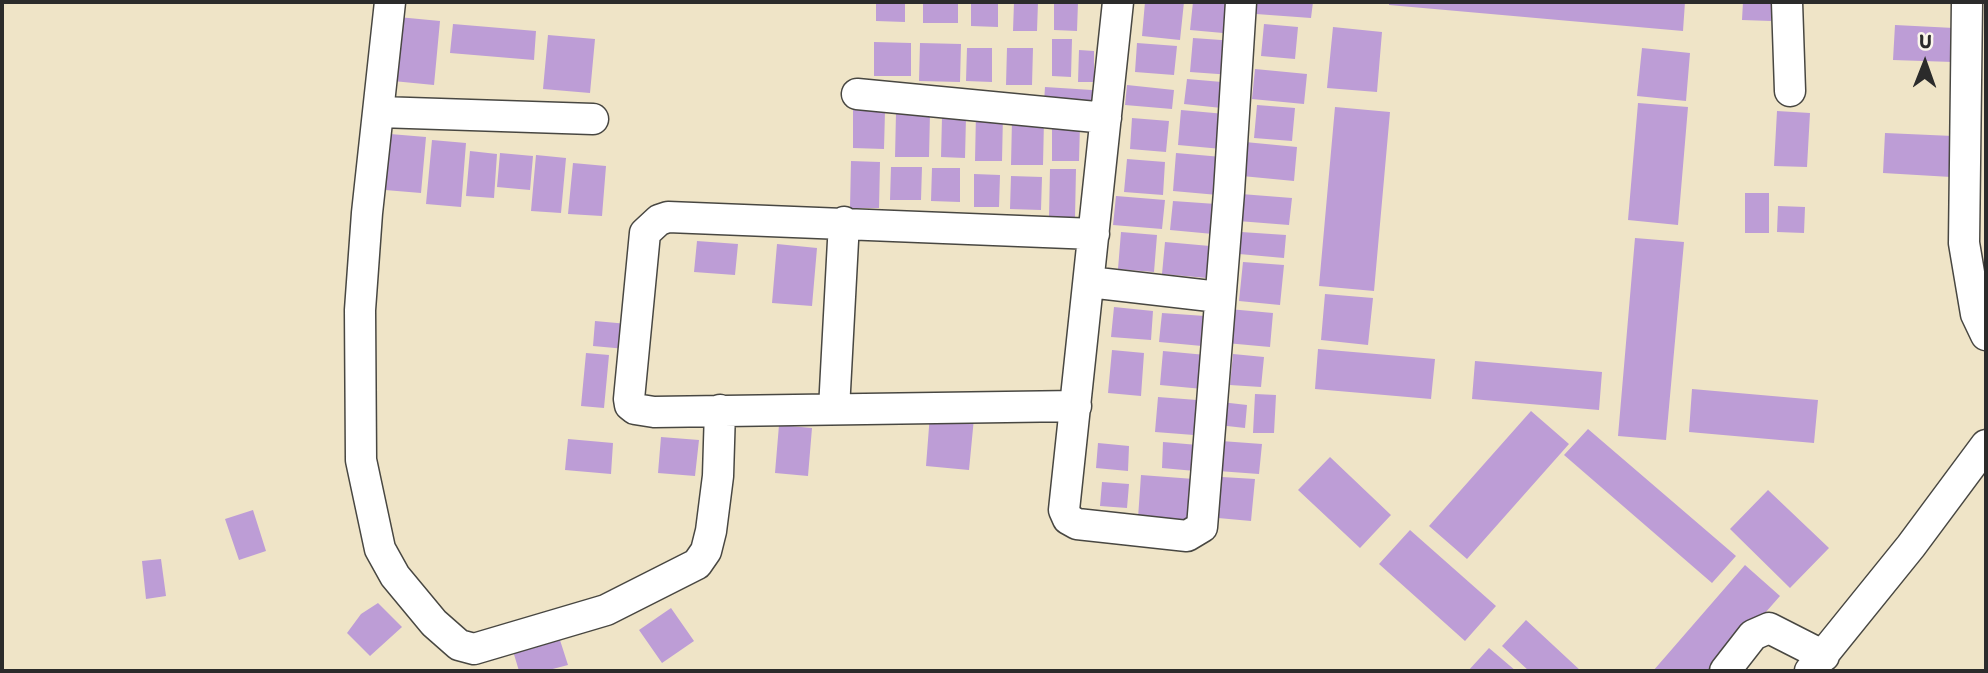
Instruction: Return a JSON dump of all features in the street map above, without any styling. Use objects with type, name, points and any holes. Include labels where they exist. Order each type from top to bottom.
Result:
[{"type":"street","points":[[390,2],[360,310],[361,460],[380,549],[395,576],[434,623],[459,645],[477,649],[606,610],[697,564],[706,551],[711,531],[718,476],[720,410]]},
{"type":"street","points":[[1118,2],[1064,510],[1068,519],[1077,524],[1175,536],[1187,536],[1202,527],[1229,192],[1241,2]]},
{"type":"street","points":[[1787,2],[1790,91]]},
{"type":"street","points":[[1966,2],[1965,243],[1976,314],[1986,335]]},
{"type":"street","points":[[857,94],[1106,118]]},
{"type":"street","points":[[379,112],[593,119]]},
{"type":"street","points":[[1076,405],[654,412],[635,409],[630,405],[629,399],[645,233],[652,224],[668,217],[1094,234]]},
{"type":"street","points":[[834,409],[844,222]]},
{"type":"street","points":[[1089,282],[1219,297]]},
{"type":"street","points":[[1726,671],[1753,635],[1769,628],[1817,664],[1911,546],[1986,445]]},
{"type":"building","points":[[876,2],[905,2],[905,22],[876,21]]},
{"type":"building","points":[[923,2],[958,2],[958,23],[923,23]]},
{"type":"building","points":[[971,2],[998,2],[998,27],[971,26]]},
{"type":"building","points":[[1014,2],[1038,2],[1037,31],[1013,31]]},
{"type":"building","points":[[1054,2],[1078,2],[1077,31],[1054,30]]},
{"type":"building","points":[[1145,2],[1184,2],[1180,40],[1142,36]]},
{"type":"building","points":[[1193,2],[1237,4],[1234,34],[1190,30]]},
{"type":"building","points":[[1257,2],[1313,2],[1311,18],[1256,14]]},
{"type":"building","points":[[1389,2],[1685,2],[1683,31],[1389,5]]},
{"type":"building","points":[[1743,2],[1771,2],[1771,21],[1742,20]]},
{"type":"building","points":[[398,17],[440,21],[434,85],[393,81]]},
{"type":"building","points":[[453,24],[536,31],[534,60],[450,53]]},
{"type":"building","points":[[1264,24],[1298,27],[1295,59],[1261,56]]},
{"type":"building","points":[[1895,25],[1954,28],[1953,62],[1893,60]]},
{"type":"building","points":[[1333,27],[1382,32],[1377,92],[1327,88]]},
{"type":"building","points":[[548,35],[595,39],[590,93],[543,89]]},
{"type":"building","points":[[1193,38],[1235,41],[1232,75],[1190,72]]},
{"type":"building","points":[[1052,39],[1072,39],[1071,77],[1052,76]]},
{"type":"building","points":[[874,42],[911,43],[911,76],[874,76]]},
{"type":"building","points":[[920,43],[961,44],[960,82],[919,81]]},
{"type":"building","points":[[1137,43],[1177,46],[1174,75],[1135,72]]},
{"type":"building","points":[[967,48],[992,48],[992,82],[966,81]]},
{"type":"building","points":[[1007,48],[1033,48],[1032,85],[1006,85]]},
{"type":"building","points":[[1642,48],[1690,53],[1686,101],[1637,96]]},
{"type":"building","points":[[1079,50],[1094,51],[1094,82],[1078,82]]},
{"type":"building","points":[[1255,69],[1307,74],[1304,104],[1252,99]]},
{"type":"building","points":[[1187,79],[1234,83],[1231,109],[1184,104]]},
{"type":"building","points":[[1127,85],[1174,90],[1172,109],[1125,105]]},
{"type":"building","points":[[1045,87],[1092,90],[1092,106],[1044,103]]},
{"type":"building","points":[[1638,103],[1688,107],[1678,225],[1628,220]]},
{"type":"building","points":[[1257,105],[1295,108],[1292,141],[1254,138]]},
{"type":"building","points":[[1335,107],[1390,112],[1374,291],[1319,286]]},
{"type":"building","points":[[853,110],[885,111],[884,149],[853,148]]},
{"type":"building","points":[[1181,110],[1225,114],[1222,149],[1178,145]]},
{"type":"building","points":[[1777,111],[1810,113],[1807,167],[1774,166]]},
{"type":"building","points":[[896,113],[930,113],[929,157],[895,157]]},
{"type":"building","points":[[976,113],[1003,114],[1002,161],[975,161]]},
{"type":"building","points":[[942,117],[966,117],[965,158],[941,157]]},
{"type":"building","points":[[1132,118],[1169,121],[1166,152],[1130,149]]},
{"type":"building","points":[[1012,120],[1044,120],[1043,165],[1011,165]]},
{"type":"building","points":[[1052,123],[1080,124],[1079,161],[1052,161]]},
{"type":"building","points":[[1885,133],[1953,136],[1951,177],[1883,173]]},
{"type":"building","points":[[390,134],[426,137],[421,193],[385,190]]},
{"type":"building","points":[[432,140],[466,143],[461,207],[426,204]]},
{"type":"building","points":[[1245,142],[1297,147],[1294,181],[1242,176]]},
{"type":"building","points":[[470,151],[497,154],[494,198],[466,196]]},
{"type":"building","points":[[500,153],[533,156],[530,190],[497,187]]},
{"type":"building","points":[[1176,153],[1222,157],[1218,195],[1173,191]]},
{"type":"building","points":[[536,155],[566,158],[561,213],[531,211]]},
{"type":"building","points":[[1127,159],[1165,162],[1163,195],[1124,192]]},
{"type":"building","points":[[851,161],[880,162],[879,208],[850,208]]},
{"type":"building","points":[[573,163],[606,166],[602,216],[568,214]]},
{"type":"building","points":[[891,167],[922,167],[921,200],[890,200]]},
{"type":"building","points":[[932,168],[960,168],[960,202],[931,201]]},
{"type":"building","points":[[1050,169],[1076,169],[1075,218],[1049,218]]},
{"type":"building","points":[[974,174],[1000,175],[999,207],[974,207]]},
{"type":"building","points":[[1011,176],[1042,177],[1041,210],[1010,209]]},
{"type":"building","points":[[1745,193],[1769,193],[1769,233],[1745,233]]},
{"type":"building","points":[[1241,194],[1292,198],[1289,225],[1238,221]]},
{"type":"building","points":[[1116,196],[1165,200],[1162,229],[1113,225]]},
{"type":"building","points":[[1173,201],[1216,204],[1213,234],[1170,230]]},
{"type":"building","points":[[1778,206],[1805,207],[1804,233],[1777,232]]},
{"type":"building","points":[[1121,232],[1157,235],[1154,272],[1118,269]]},
{"type":"building","points":[[1241,232],[1286,235],[1284,258],[1239,254]]},
{"type":"building","points":[[1635,238],[1684,242],[1666,440],[1618,436]]},
{"type":"building","points":[[697,241],[738,244],[735,275],[694,272]]},
{"type":"building","points":[[1165,242],[1210,246],[1207,278],[1162,274]]},
{"type":"building","points":[[777,244],[817,248],[812,306],[772,303]]},
{"type":"building","points":[[1243,262],[1284,265],[1280,305],[1239,301]]},
{"type":"building","points":[[1325,294],[1373,298],[1368,345],[1321,340]]},
{"type":"building","points":[[1114,307],[1153,311],[1151,340],[1111,337]]},
{"type":"building","points":[[1229,309],[1273,313],[1270,347],[1226,343]]},
{"type":"building","points":[[1162,313],[1205,316],[1202,346],[1159,342]]},
{"type":"building","points":[[595,321],[628,324],[626,349],[593,346]]},
{"type":"building","points":[[1318,349],[1435,359],[1431,399],[1315,389]]},
{"type":"building","points":[[1112,350],[1144,353],[1141,396],[1108,393]]},
{"type":"building","points":[[1163,351],[1206,355],[1203,389],[1160,385]]},
{"type":"building","points":[[586,353],[609,355],[604,408],[581,406]]},
{"type":"building","points":[[1233,354],[1264,357],[1261,387],[1230,385]]},
{"type":"building","points":[[1475,361],[1602,372],[1599,410],[1472,399]]},
{"type":"building","points":[[1692,389],[1818,400],[1814,443],[1689,432]]},
{"type":"building","points":[[1255,394],[1276,395],[1274,433],[1253,433]]},
{"type":"building","points":[[1158,397],[1197,400],[1194,435],[1155,432]]},
{"type":"building","points":[[1221,402],[1247,405],[1245,428],[1218,425]]},
{"type":"building","points":[[1531,411],[1569,444],[1467,559],[1429,526]]},
{"type":"building","points":[[930,414],[974,418],[969,470],[926,466]]},
{"type":"building","points":[[779,425],[812,428],[808,476],[775,473]]},
{"type":"building","points":[[1588,429],[1736,556],[1712,583],[1564,455]]},
{"type":"building","points":[[661,437],[699,440],[695,476],[658,473]]},
{"type":"building","points":[[568,439],[613,443],[611,474],[565,470]]},
{"type":"building","points":[[1221,441],[1262,444],[1259,474],[1218,471]]},
{"type":"building","points":[[1163,442],[1198,445],[1195,471],[1162,468]]},
{"type":"building","points":[[1098,443],[1129,446],[1128,471],[1096,468]]},
{"type":"building","points":[[1330,457],[1391,515],[1360,548],[1298,490]]},
{"type":"building","points":[[1141,475],[1194,479],[1190,523],[1138,518]]},
{"type":"building","points":[[1222,477],[1255,479],[1251,521],[1218,518]]},
{"type":"building","points":[[1102,482],[1129,484],[1127,508],[1100,506]]},
{"type":"building","points":[[1768,490],[1829,548],[1790,588],[1730,529]]},
{"type":"building","points":[[253,510],[266,551],[239,560],[225,519]]},
{"type":"building","points":[[1410,530],[1496,606],[1465,641],[1379,564]]},
{"type":"building","points":[[161,559],[166,596],[146,599],[142,561]]},
{"type":"building","points":[[1745,565],[1780,596],[1714,671],[1653,671]]},
{"type":"building","points":[[378,603],[402,627],[370,656],[347,633],[361,614]]},
{"type":"building","points":[[671,608],[694,641],[662,663],[639,630]]},
{"type":"building","points":[[1526,620],[1581,671],[1529,671],[1502,646]]},
{"type":"building","points":[[559,637],[568,665],[545,671],[519,671],[513,651]]},
{"type":"building","points":[[1489,648],[1516,671],[1468,671]]}]
